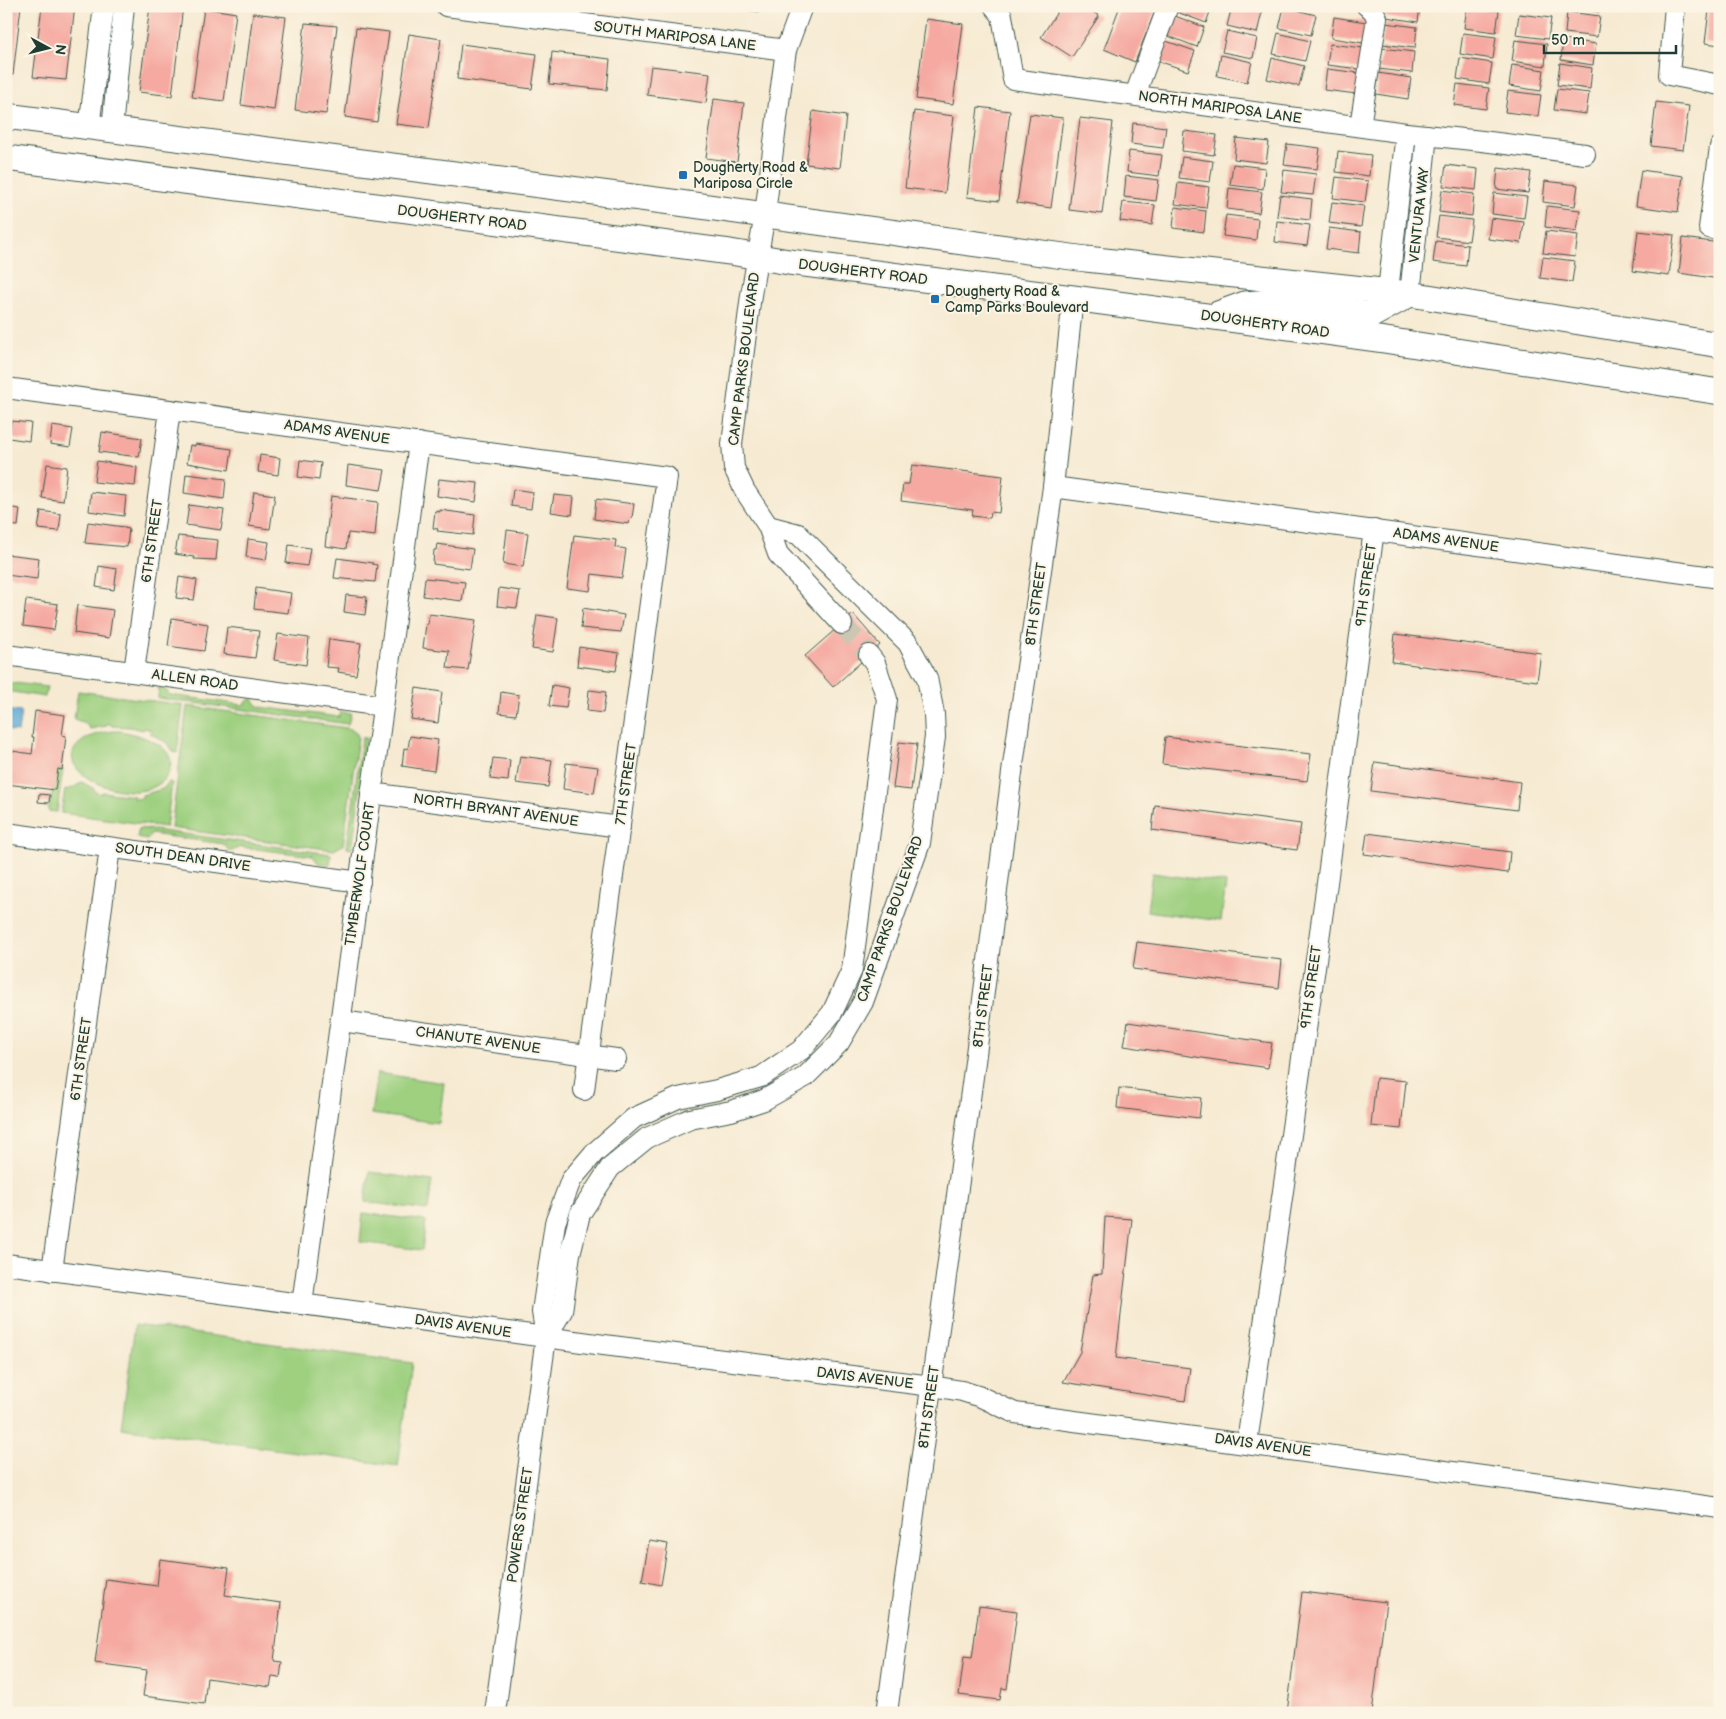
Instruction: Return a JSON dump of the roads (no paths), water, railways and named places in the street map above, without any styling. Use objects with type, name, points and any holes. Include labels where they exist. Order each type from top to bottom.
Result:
[{"type":"main road","points":[[6,116],[765,214],[804,221],[1086,259],[1399,293],[1720,345]]},
{"type":"main road","name":"DOUGHERTY ROAD","points":[[6,158],[1212,316],[1385,340],[1720,392]]},
{"type":"main road","points":[[1212,316],[1245,304],[1271,302],[1372,315],[1399,293]]},
{"type":"street","points":[[101,128],[104,6]]},
{"type":"street","points":[[101,128],[124,6]]},
{"type":"street","name":"SOUTH MARIPOSA LANE","points":[[446,6],[786,50]]},
{"type":"street","name":"CAMP PARKS BOULEVARD","points":[[803,6],[786,50],[732,444],[734,468],[745,491],[768,526],[778,554],[842,624]]},
{"type":"street","name":"NORTH MARIPOSA LANE","points":[[994,6],[1002,16],[1013,79],[1406,133],[1585,154]]},
{"type":"street","points":[[1135,95],[1168,6]]},
{"type":"street","points":[[1360,126],[1377,18],[1373,10],[1367,6]]},
{"type":"street","points":[[1675,6],[1669,76],[1720,85]]},
{"type":"street","name":"VENTURA WAY","points":[[1399,293],[1406,133]]},
{"type":"street","name":"VENTURA WAY","points":[[1399,293],[1427,135]]},
{"type":"street","points":[[1719,152],[1710,228],[1720,231]]},
{"type":"street","name":"8TH STREET","points":[[888,1713],[1014,765],[1053,487],[1073,298]]},
{"type":"street","name":"ADAMS AVENUE","points":[[6,388],[667,477]]},
{"type":"street","name":"6TH STREET","points":[[134,672],[170,410]]},
{"type":"street","name":"TIMBERWOLF COURT","points":[[302,1304],[419,444]]},
{"type":"street","name":"7TH STREET","points":[[584,1090],[667,477]]},
{"type":"street","name":"ADAMS AVENUE","points":[[1053,487],[1720,578]]},
{"type":"street","name":"CAMP PARKS BOULEVARD","points":[[546,1337],[562,1311],[570,1254],[580,1214],[610,1168],[647,1138],[690,1119],[732,1111],[764,1100],[805,1077],[839,1043],[863,1002],[920,843],[935,736],[934,714],[927,678],[908,643],[798,534],[768,526]]},
{"type":"street","name":"9TH STREET","points":[[1248,1443],[1327,883],[1374,530]]},
{"type":"street","name":"ALLEN ROAD","points":[[6,655],[383,706]]},
{"type":"street","name":"CAMP PARKS BOULEVARD","points":[[546,1337],[542,1312],[555,1223],[571,1180],[594,1153],[634,1118],[678,1098],[717,1090],[761,1077],[801,1050],[832,1013],[852,970],[887,699],[876,663],[869,655]]},
{"type":"street","name":"NORTH BRYANT AVENUE","points":[[371,793],[620,827]]},
{"type":"street","name":"SOUTH DEAN DRIVE","points":[[6,833],[360,882]]},
{"type":"street","name":"6TH STREET","points":[[52,1271],[110,848]]},
{"type":"street","name":"CHANUTE AVENUE","points":[[341,1021],[616,1059]]},
{"type":"street","name":"DAVIS AVENUE","points":[[7,1268],[52,1271],[932,1386],[962,1391],[1015,1413],[1720,1508]]},
{"type":"street","name":"POWERS STREET","points":[[494,1713],[546,1337]]},
{"type":"water","points":[[6,710],[21,712],[18,732],[6,730]]},
{"type":"tunnel","points":[[842,624],[869,655]]},
{"type":"place","name":"Dougherty Road & Mariposa Circle","points":[[683,175]]},
{"type":"place","name":"Dougherty Road & Camp Parks Boulevard","points":[[935,299]]}]
